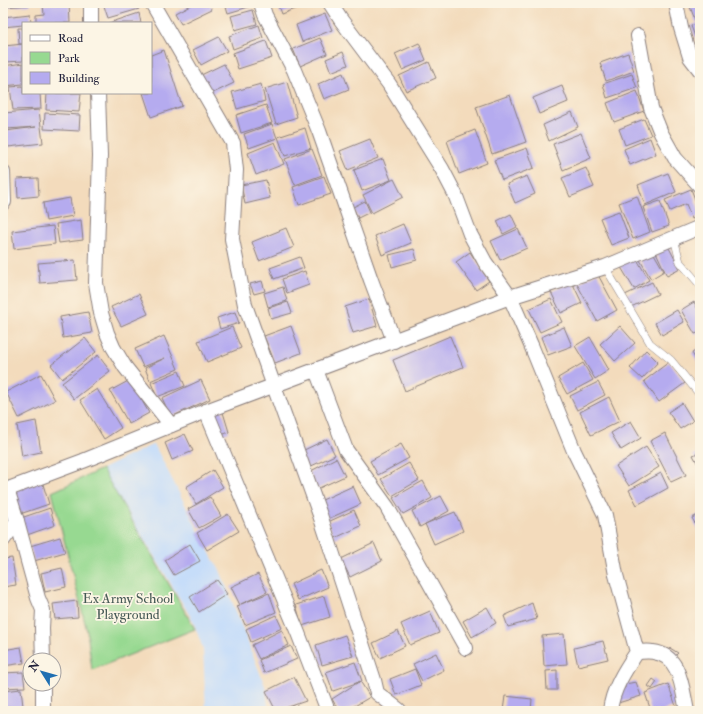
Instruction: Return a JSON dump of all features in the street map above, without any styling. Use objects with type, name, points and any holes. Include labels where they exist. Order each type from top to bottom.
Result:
[{"type":"street","points":[[91,3],[91,22]]},
{"type":"street","points":[[152,3],[233,143],[236,170],[232,239],[245,305],[320,515],[374,680],[377,694],[399,710]]},
{"type":"street","points":[[261,3],[265,15],[294,70],[319,131],[394,341]]},
{"type":"street","points":[[330,3],[389,84],[438,162],[455,194],[470,234],[485,262],[510,297],[574,451],[605,515],[616,575],[637,652]]},
{"type":"street","points":[[676,3],[681,28],[690,57],[700,70]]},
{"type":"street","points":[[638,36],[651,108],[674,158],[700,186]]},
{"type":"street","points":[[98,94],[100,156],[96,283],[101,313],[113,347],[125,367],[171,425]]},
{"type":"street","points":[[3,172],[4,202]]},
{"type":"street","points":[[43,652],[43,610],[38,598],[17,521],[5,490],[83,461],[206,411],[510,297],[604,267],[700,227]]},
{"type":"street","points":[[316,370],[346,450],[387,507],[466,648]]},
{"type":"street","points":[[206,411],[298,633],[328,711]]},
{"type":"street","points":[[3,540],[17,521]]},
{"type":"street","points":[[610,711],[611,701],[625,669],[637,652]]},
{"type":"street","points":[[637,652],[653,652],[668,657],[678,670],[687,711]]},
{"type":"street","points":[[43,692],[43,711]]},
{"type":"lane","points":[[674,238],[680,262],[700,285]]},
{"type":"lane","points":[[604,267],[650,343],[671,360],[700,395]]},
{"type":"shaded area","points":[[154,444],[220,570],[265,686],[269,711],[206,711],[203,649],[193,621],[102,469]]},
{"type":"green space","name":"Ex Army School Playground","points":[[102,469],[195,629],[92,670],[87,631],[52,492]]},
{"type":"building","points":[[5,3],[30,3],[30,5],[5,7]]},
{"type":"building","points":[[69,3],[70,22],[36,22],[36,15],[44,14],[43,5]]},
{"type":"building","points":[[103,3],[137,3],[139,9],[108,18]]},
{"type":"building","points":[[194,3],[210,3],[212,9],[181,24],[175,13]]},
{"type":"building","points":[[225,3],[251,3],[252,6],[228,13]]},
{"type":"building","points":[[277,3],[311,3],[281,14]]},
{"type":"building","points":[[700,4],[700,21],[696,22],[690,7]]},
{"type":"building","points":[[253,10],[257,24],[235,30],[231,16]]},
{"type":"building","points":[[139,13],[141,22],[112,22]]},
{"type":"building","points":[[30,14],[31,22],[22,22],[22,25],[3,27],[3,17]]},
{"type":"building","points":[[325,14],[332,30],[302,42],[296,25]]},
{"type":"building","points":[[700,22],[700,40],[697,42],[691,26]]},
{"type":"building","points":[[259,25],[263,38],[233,49],[229,36]]},
{"type":"building","points":[[18,28],[22,28],[22,44],[19,44]]},
{"type":"building","points":[[219,37],[227,51],[201,65],[193,50]]},
{"type":"building","points":[[320,38],[327,54],[300,66],[293,49]]},
{"type":"building","points":[[266,41],[272,58],[238,69],[233,53]]},
{"type":"building","points":[[419,43],[426,60],[402,70],[395,54]]},
{"type":"building","points":[[22,44],[22,61],[6,62],[4,46]]},
{"type":"building","points":[[164,50],[182,106],[151,117],[143,94],[152,94],[152,55]]},
{"type":"building","points":[[343,52],[348,65],[331,72],[326,59]]},
{"type":"building","points":[[628,53],[634,71],[606,81],[600,63]]},
{"type":"building","points":[[429,62],[436,78],[406,91],[399,76]]},
{"type":"building","points":[[22,63],[22,84],[4,86],[3,66]]},
{"type":"building","points":[[224,64],[234,83],[209,95],[199,76]]},
{"type":"building","points":[[343,73],[349,89],[324,99],[318,84]]},
{"type":"building","points":[[632,74],[637,88],[607,98],[603,84]]},
{"type":"building","points":[[287,82],[297,117],[276,124],[265,89]]},
{"type":"building","points":[[261,84],[265,101],[237,109],[232,92]]},
{"type":"building","points":[[22,86],[22,94],[40,94],[41,109],[13,110],[10,87]]},
{"type":"building","points":[[562,86],[568,102],[539,114],[533,98]]},
{"type":"building","points":[[637,91],[644,111],[614,122],[607,103]]},
{"type":"building","points":[[47,94],[81,94],[79,112],[46,110]]},
{"type":"building","points":[[510,95],[526,142],[492,154],[476,107]]},
{"type":"building","points":[[266,105],[272,123],[241,133],[236,115]]},
{"type":"building","points":[[39,110],[43,143],[8,147],[6,131],[36,127],[6,129],[4,113]]},
{"type":"building","points":[[572,112],[578,127],[549,141],[543,125]]},
{"type":"building","points":[[45,113],[80,115],[79,131],[44,129]]},
{"type":"building","points":[[644,119],[651,135],[625,145],[619,129]]},
{"type":"building","points":[[272,124],[277,138],[249,148],[244,134]]},
{"type":"building","points":[[305,128],[311,148],[285,156],[278,137]]},
{"type":"building","points":[[475,130],[487,163],[459,174],[447,141]]},
{"type":"building","points":[[581,133],[591,158],[563,170],[553,144]]},
{"type":"building","points":[[650,138],[656,154],[630,165],[624,149]]},
{"type":"building","points":[[370,139],[378,158],[348,170],[340,151]]},
{"type":"building","points":[[275,142],[284,164],[256,175],[248,153]]},
{"type":"building","points":[[527,148],[534,168],[502,180],[494,160]]},
{"type":"building","points":[[312,149],[322,175],[295,185],[285,159]]},
{"type":"building","points":[[383,159],[391,180],[362,191],[354,170]]},
{"type":"building","points":[[586,168],[594,187],[570,197],[562,178]]},
{"type":"building","points":[[668,173],[676,192],[645,205],[638,185]]},
{"type":"building","points":[[324,176],[331,194],[299,205],[293,187]]},
{"type":"building","points":[[527,176],[535,194],[515,203],[507,184]]},
{"type":"building","points":[[38,178],[39,196],[18,198],[17,179]]},
{"type":"building","points":[[394,179],[403,197],[372,213],[363,195]]},
{"type":"building","points":[[266,180],[270,198],[245,204],[241,185]]},
{"type":"building","points":[[691,189],[700,212],[700,216],[692,219],[686,204],[670,211],[665,200]]},
{"type":"building","points":[[637,196],[650,232],[633,239],[619,203]]},
{"type":"building","points":[[70,198],[73,216],[46,221],[43,203]]},
{"type":"building","points":[[365,201],[370,212],[358,218],[353,207]]},
{"type":"building","points":[[660,201],[669,226],[652,232],[643,207]]},
{"type":"building","points":[[619,211],[629,238],[611,245],[600,218]]},
{"type":"building","points":[[511,214],[517,227],[503,234],[497,221]]},
{"type":"building","points":[[81,220],[83,240],[59,243],[56,224]]},
{"type":"building","points":[[403,224],[411,243],[382,255],[375,236]]},
{"type":"building","points":[[53,226],[55,244],[14,249],[12,231]]},
{"type":"building","points":[[286,228],[294,247],[259,261],[252,242]]},
{"type":"building","points":[[518,229],[527,248],[500,260],[491,241]]},
{"type":"building","points":[[668,246],[680,269],[667,276],[656,252]]},
{"type":"building","points":[[414,249],[417,260],[392,267],[389,255]]},
{"type":"building","points":[[470,252],[489,281],[476,290],[456,262]]},
{"type":"building","points":[[653,252],[664,271],[651,279],[640,260]]},
{"type":"building","points":[[635,256],[649,280],[634,289],[619,264]]},
{"type":"building","points":[[300,257],[304,268],[274,279],[270,268]]},
{"type":"building","points":[[75,260],[77,280],[40,283],[38,263]]},
{"type":"building","points":[[305,271],[309,285],[287,293],[282,279]]},
{"type":"building","points":[[597,273],[617,310],[597,321],[577,284]]},
{"type":"building","points":[[262,281],[265,291],[254,294],[250,284]]},
{"type":"building","points":[[572,282],[582,303],[561,313],[551,292]]},
{"type":"building","points":[[652,282],[658,294],[631,307],[625,295]]},
{"type":"building","points":[[283,287],[287,301],[268,307],[264,293]]},
{"type":"building","points":[[139,294],[148,314],[121,326],[111,307]]},
{"type":"building","points":[[369,299],[377,326],[353,333],[345,307]]},
{"type":"building","points":[[551,299],[562,322],[540,332],[529,309]]},
{"type":"building","points":[[288,302],[292,313],[271,319],[268,308]]},
{"type":"building","points":[[694,302],[700,313],[700,332],[695,334],[681,310]]},
{"type":"building","points":[[677,310],[684,322],[662,335],[655,323]]},
{"type":"building","points":[[88,312],[92,333],[63,338],[60,317]]},
{"type":"building","points":[[235,312],[239,323],[220,329],[217,318]]},
{"type":"building","points":[[291,326],[301,353],[275,363],[264,336]]},
{"type":"building","points":[[620,326],[635,343],[615,361],[600,344]]},
{"type":"building","points":[[232,327],[241,348],[207,362],[198,341]]},
{"type":"building","points":[[564,327],[572,346],[548,355],[541,337]]},
{"type":"building","points":[[164,336],[178,369],[150,381],[145,368],[165,358],[143,367],[135,349]]},
{"type":"building","points":[[450,336],[463,367],[405,391],[393,360]]},
{"type":"building","points":[[590,337],[609,370],[595,379],[575,346]]},
{"type":"building","points":[[85,338],[96,352],[62,379],[51,365]]},
{"type":"building","points":[[700,348],[700,367],[692,353]]},
{"type":"building","points":[[646,350],[658,362],[642,379],[630,368]]},
{"type":"building","points":[[98,355],[110,371],[74,399],[62,383]]},
{"type":"building","points":[[669,362],[685,383],[659,402],[644,381]]},
{"type":"building","points":[[583,363],[593,380],[567,394],[558,378]]},
{"type":"building","points":[[179,371],[185,386],[157,397],[151,383]]},
{"type":"building","points":[[41,374],[55,400],[19,418],[6,392]]},
{"type":"building","points":[[130,380],[149,413],[129,424],[110,391]]},
{"type":"building","points":[[201,380],[210,399],[171,417],[162,398]]},
{"type":"building","points":[[598,382],[605,395],[577,410],[570,396]]},
{"type":"building","points":[[97,389],[121,428],[104,439],[80,400]]},
{"type":"building","points":[[609,397],[620,421],[591,435],[580,412]]},
{"type":"building","points":[[682,403],[693,421],[680,429],[668,412]]},
{"type":"building","points":[[222,409],[229,432],[219,436],[211,413]]},
{"type":"building","points":[[36,421],[41,452],[22,456],[17,425]]},
{"type":"building","points":[[631,421],[641,438],[621,450],[611,433]]},
{"type":"building","points":[[665,433],[686,475],[671,482],[650,441]]},
{"type":"building","points":[[185,434],[193,451],[172,460],[165,443]]},
{"type":"building","points":[[327,439],[335,455],[307,468],[300,452]]},
{"type":"building","points":[[401,444],[409,458],[378,475],[370,461]]},
{"type":"building","points":[[646,447],[659,467],[629,486],[616,466]]},
{"type":"building","points":[[700,452],[700,468],[693,455]]},
{"type":"building","points":[[336,458],[345,476],[317,489],[309,472]]},
{"type":"building","points":[[409,463],[419,480],[392,496],[381,479]]},
{"type":"building","points":[[213,470],[223,487],[196,504],[186,487]]},
{"type":"building","points":[[661,473],[668,488],[637,505],[629,490]]},
{"type":"building","points":[[42,481],[49,504],[20,514],[12,491]]},
{"type":"building","points":[[423,481],[432,498],[403,514],[393,498]]},
{"type":"building","points":[[353,486],[361,504],[328,519],[320,501]]},
{"type":"building","points":[[441,496],[449,511],[420,527],[412,511]]},
{"type":"building","points":[[210,497],[221,516],[199,528],[188,509]]},
{"type":"building","points":[[50,508],[55,525],[27,535],[21,518]]},
{"type":"building","points":[[354,510],[361,526],[335,538],[328,522]]},
{"type":"building","points":[[455,512],[463,531],[434,544],[425,524]]},
{"type":"building","points":[[228,514],[239,531],[207,550],[197,533]]},
{"type":"building","points":[[700,514],[700,533],[692,518]]},
{"type":"building","points":[[60,537],[65,552],[34,561],[30,546]]},
{"type":"building","points":[[374,543],[382,561],[350,577],[341,559]]},
{"type":"building","points":[[190,544],[200,561],[174,575],[165,560]]},
{"type":"building","points":[[12,558],[16,585],[3,587],[3,559]]},
{"type":"building","points":[[62,568],[66,587],[45,592],[41,573]]},
{"type":"building","points":[[321,570],[328,587],[298,600],[291,584]]},
{"type":"building","points":[[258,574],[267,592],[241,604],[269,593],[276,612],[245,625],[237,606],[240,605],[231,587]]},
{"type":"building","points":[[217,580],[227,594],[199,612],[190,597]]},
{"type":"building","points":[[324,596],[330,617],[302,626],[296,605]]},
{"type":"building","points":[[77,601],[78,617],[55,619],[53,604]]},
{"type":"building","points":[[532,603],[537,619],[508,627],[504,616]]},
{"type":"building","points":[[487,607],[496,623],[472,637],[463,621]]},
{"type":"building","points":[[430,611],[439,633],[410,645],[401,624]]},
{"type":"building","points":[[276,615],[282,628],[251,642],[246,629]]},
{"type":"building","points":[[282,630],[289,645],[259,659],[252,645]]},
{"type":"building","points":[[398,631],[405,646],[380,658],[373,643]]},
{"type":"building","points":[[564,634],[567,664],[544,666],[542,636]]},
{"type":"building","points":[[345,635],[353,656],[322,665],[316,645]]},
{"type":"building","points":[[603,641],[608,659],[578,666],[574,648]]},
{"type":"building","points":[[291,646],[297,659],[264,673],[259,660]]},
{"type":"building","points":[[21,647],[22,663],[3,666],[3,650]]},
{"type":"building","points":[[670,648],[678,653],[674,657],[667,652]]},
{"type":"building","points":[[436,653],[444,670],[422,681],[413,664]]},
{"type":"building","points":[[355,662],[362,681],[333,691],[326,672]]},
{"type":"building","points":[[415,669],[421,685],[396,695],[390,679]]},
{"type":"building","points":[[557,670],[557,690],[547,690],[546,671]]},
{"type":"building","points":[[22,672],[22,687],[3,688],[3,673]]},
{"type":"building","points":[[294,677],[306,701],[276,711],[266,691]]},
{"type":"building","points":[[653,679],[657,682],[652,689],[648,686]]},
{"type":"building","points":[[360,681],[370,697],[346,711],[339,711],[332,699]]},
{"type":"building","points":[[636,682],[641,696],[618,703],[618,689],[625,688],[625,684]]},
{"type":"building","points":[[668,684],[676,706],[660,711],[651,711],[645,693]]},
{"type":"building","points":[[21,689],[23,706],[3,708],[3,691]]},
{"type":"building","points":[[505,696],[532,699],[531,711],[503,711]]}]
